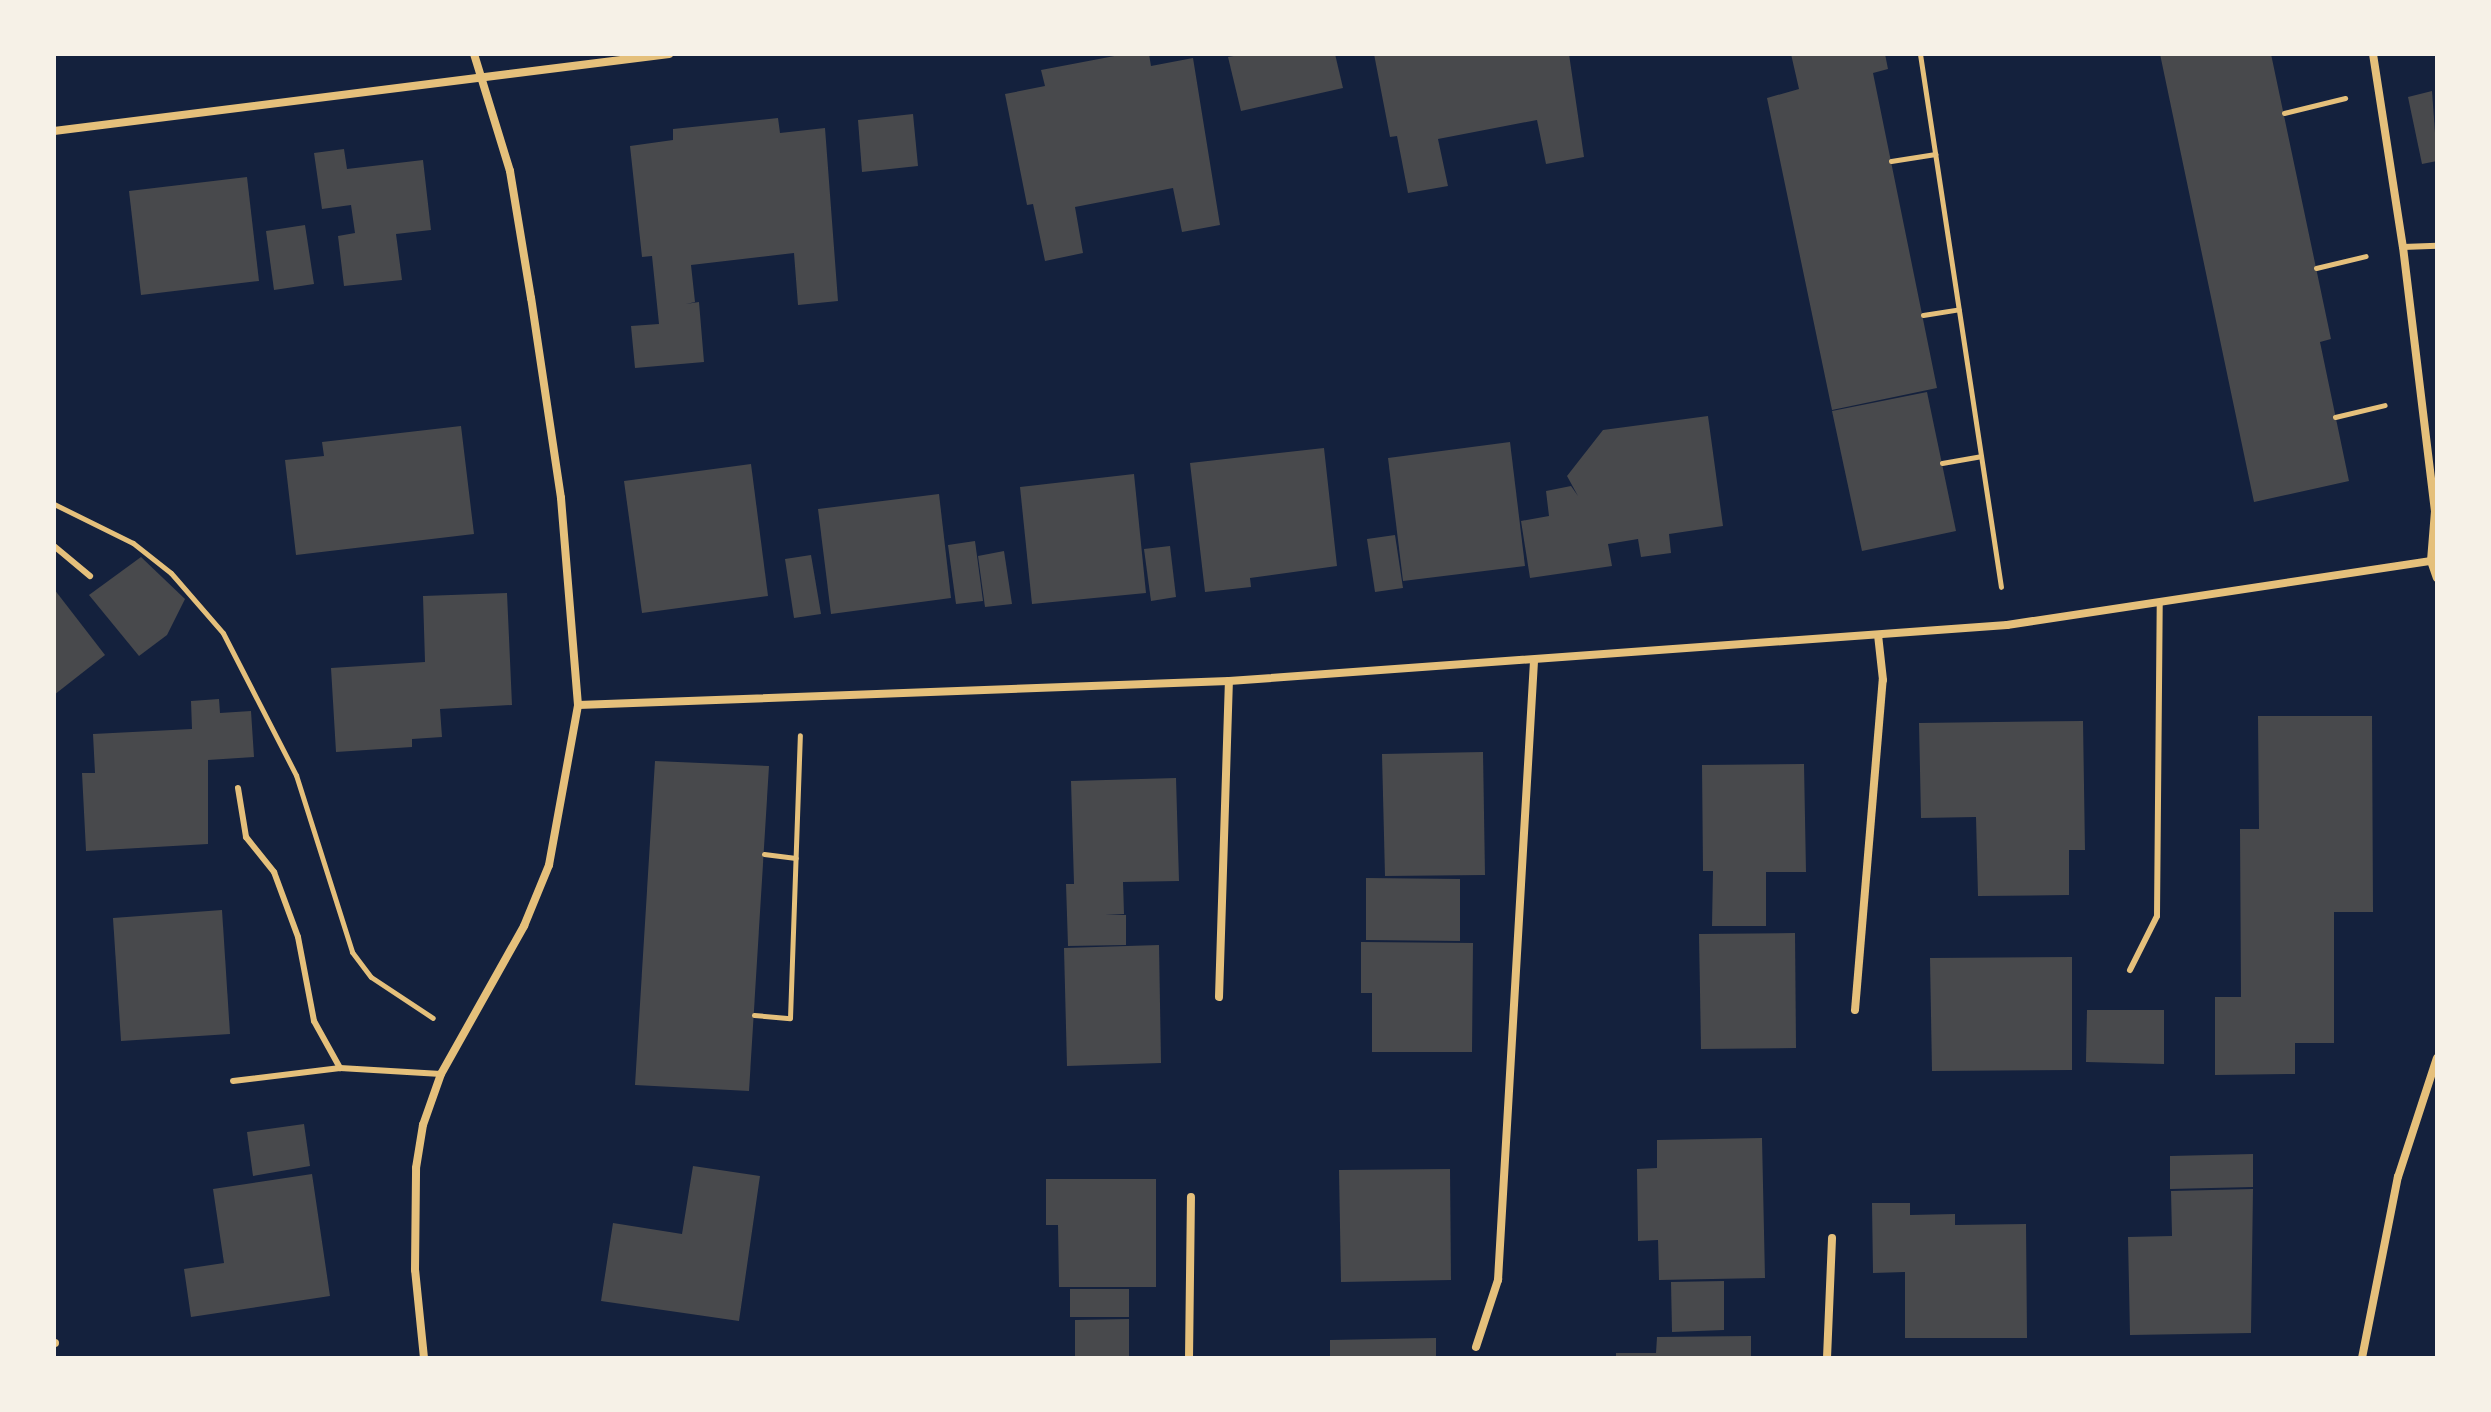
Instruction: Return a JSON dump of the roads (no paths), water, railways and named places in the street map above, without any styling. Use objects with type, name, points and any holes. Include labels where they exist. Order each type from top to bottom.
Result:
[{"type":"street","points":[[424,1358],[415,1270],[416,1168],[423,1125],[441,1074],[524,926],[549,865],[578,705],[561,498],[531,298],[510,171],[474,54]]},
{"type":"street","points":[[54,131],[669,54]]},
{"type":"street","points":[[2373,54],[2403,247],[2435,511],[2431,561],[2437,578]]},
{"type":"street","points":[[578,705],[801,698],[1014,685],[1229,681],[2007,625],[2431,561]]},
{"type":"street","points":[[1855,1010],[1883,680],[1878,635]]},
{"type":"street","points":[[1476,1347],[1498,1280],[1534,661]]},
{"type":"street","points":[[1219,997],[1229,681]]},
{"type":"street","points":[[2362,1358],[2398,1177],[2437,1058]]},
{"type":"street","points":[[1189,1358],[1191,1197]]},
{"type":"street","points":[[1827,1358],[1832,1238]]},
{"type":"lane","points":[[2403,247],[2437,246]]},
{"type":"lane","points":[[54,546],[90,576]]},
{"type":"lane","points":[[2130,970],[2157,916],[2160,603]]},
{"type":"lane","points":[[238,788],[246,837],[274,872],[298,937],[314,1021],[340,1068]]},
{"type":"lane","points":[[233,1081],[340,1068],[441,1074]]}]
